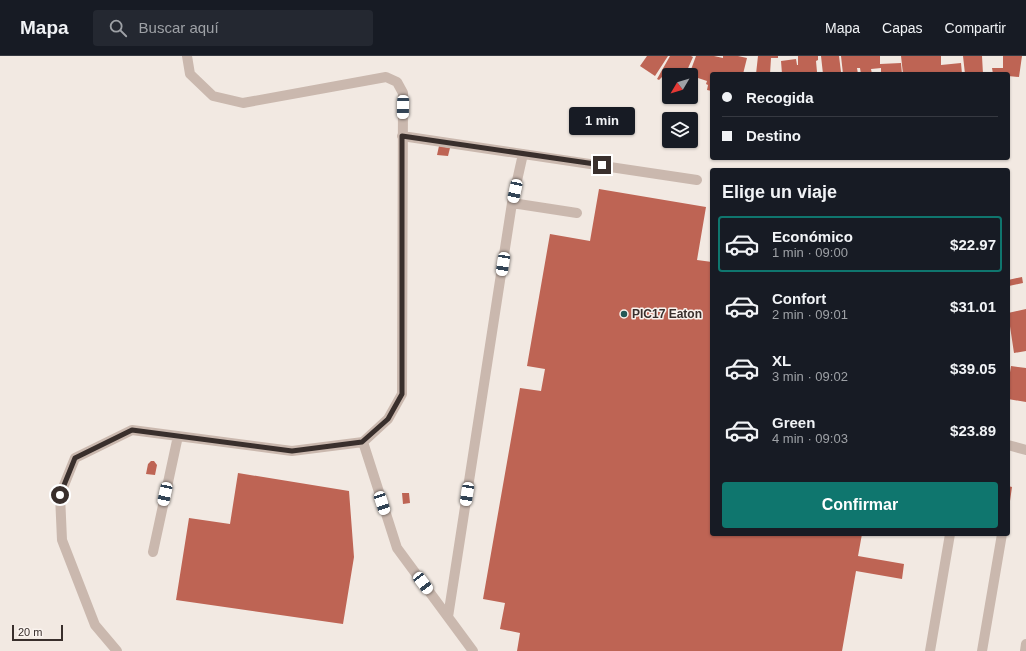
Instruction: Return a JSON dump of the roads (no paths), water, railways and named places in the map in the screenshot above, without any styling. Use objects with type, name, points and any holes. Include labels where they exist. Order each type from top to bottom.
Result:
[{"type":"lane","points":[[117,651],[95,625],[62,540],[60,495],[75,458],[132,430],[292,451],[362,442],[388,419],[402,394],[403,93],[397,82],[386,78],[243,103],[213,96],[190,74],[187,56]]},
{"type":"lane","points":[[402,136],[697,180]]},
{"type":"lane","points":[[448,617],[512,203],[523,154]]},
{"type":"lane","points":[[512,203],[577,213]]},
{"type":"lane","points":[[153,552],[178,436]]},
{"type":"lane","points":[[362,442],[397,548],[473,651]]},
{"type":"lane","points":[[1010,446],[1026,450]]},
{"type":"lane","points":[[930,651],[950,536]]},
{"type":"lane","points":[[982,651],[1002,536]]},
{"type":"lane","points":[[1025,651],[1026,644]]},
{"type":"place","name":"PIC17 Eaton","points":[[624,314]]}]
